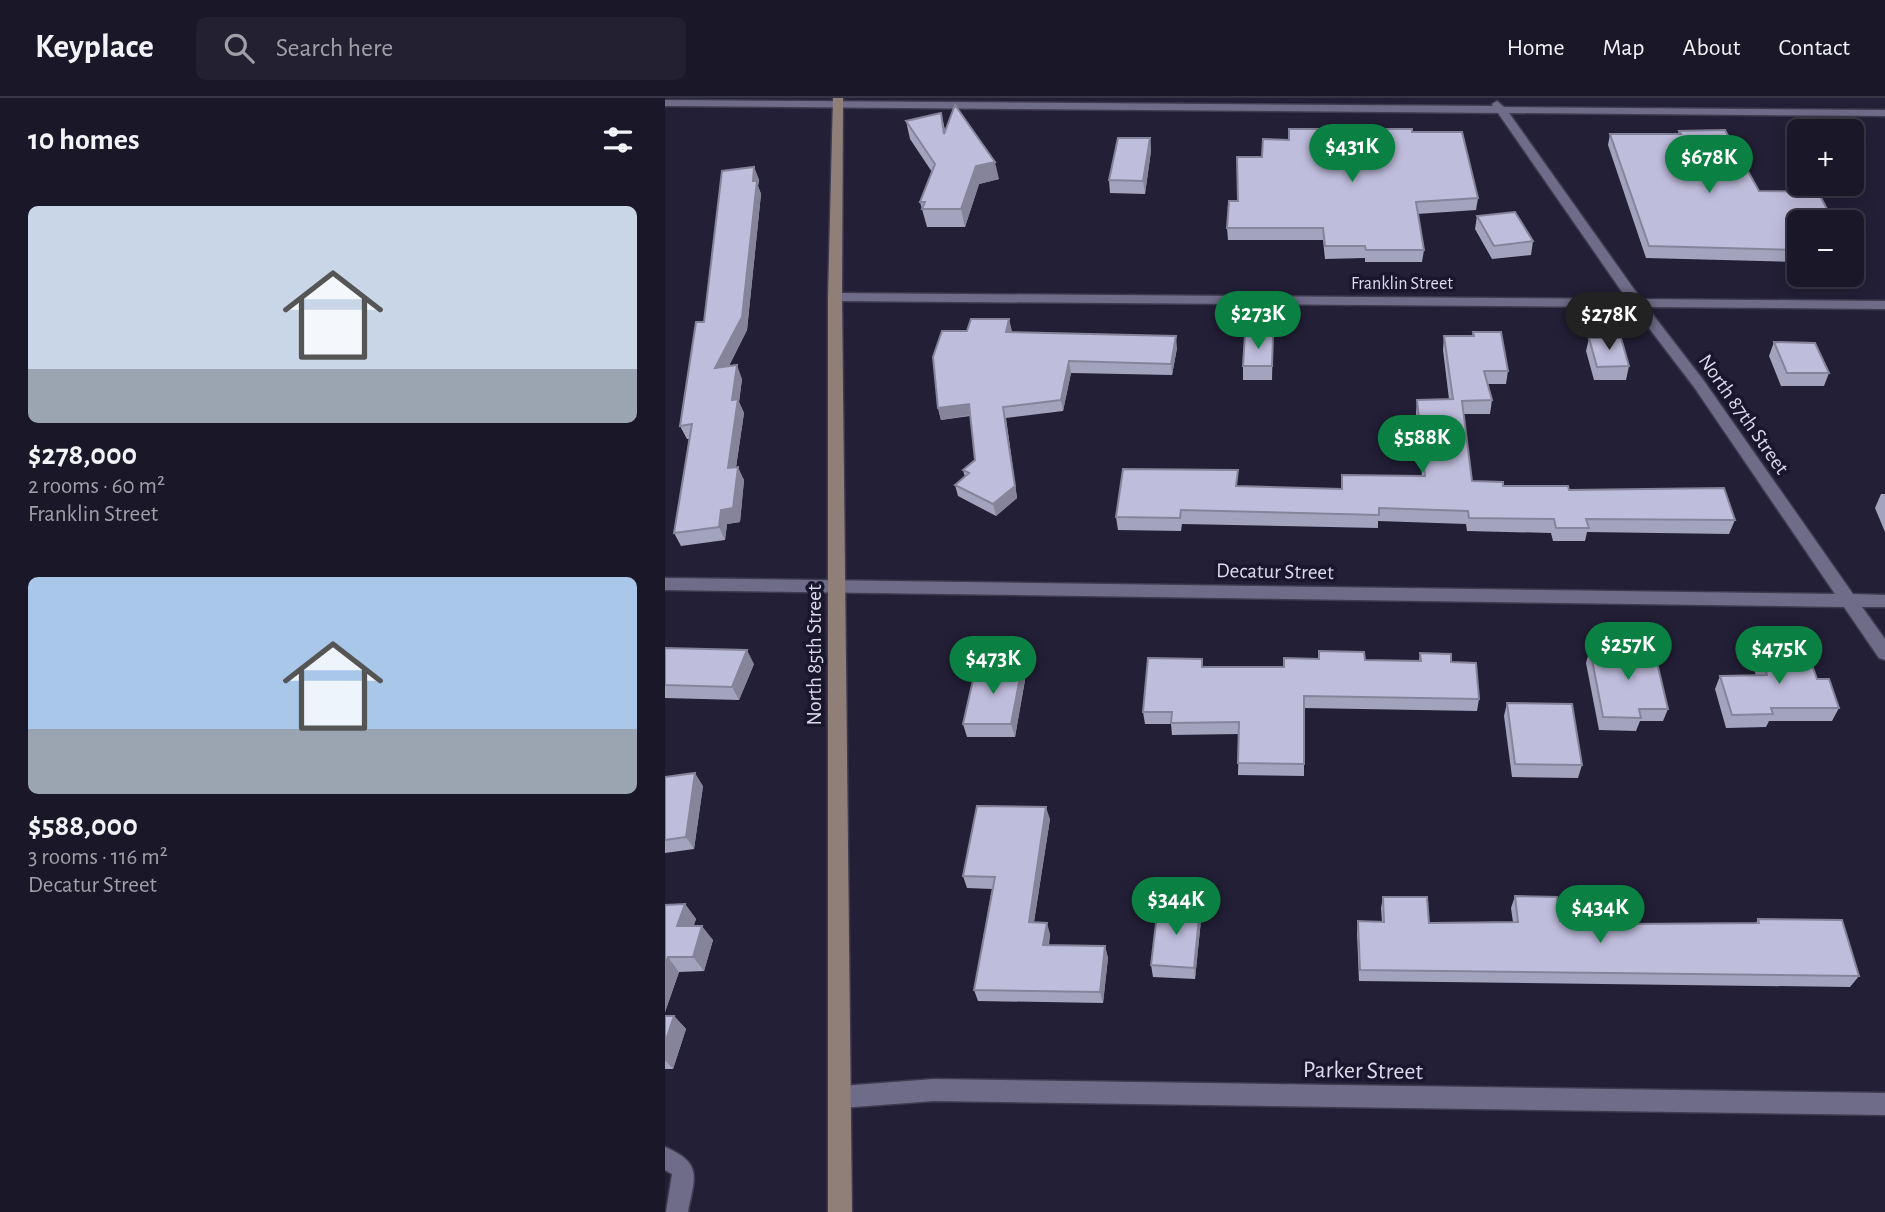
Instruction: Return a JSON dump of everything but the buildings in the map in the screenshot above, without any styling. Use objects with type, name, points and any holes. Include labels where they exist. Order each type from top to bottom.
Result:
[{"type":"street","points":[[665,103],[838,101],[1498,104],[1885,113]]},
{"type":"street","name":"North 85th Street","points":[[838,101],[835,297],[840,1212]]},
{"type":"street","name":"North 87th Street","points":[[1498,104],[1637,303],[1699,384],[1885,653]]},
{"type":"street","name":"Franklin Street","points":[[835,297],[1885,305]]},
{"type":"street","name":"Decatur Street","points":[[665,584],[1885,601]]},
{"type":"street","name":"Parker Street","points":[[841,1097],[934,1090],[1885,1104]]},
{"type":"lane","points":[[665,1158],[682,1168],[683,1182],[677,1212]]}]
